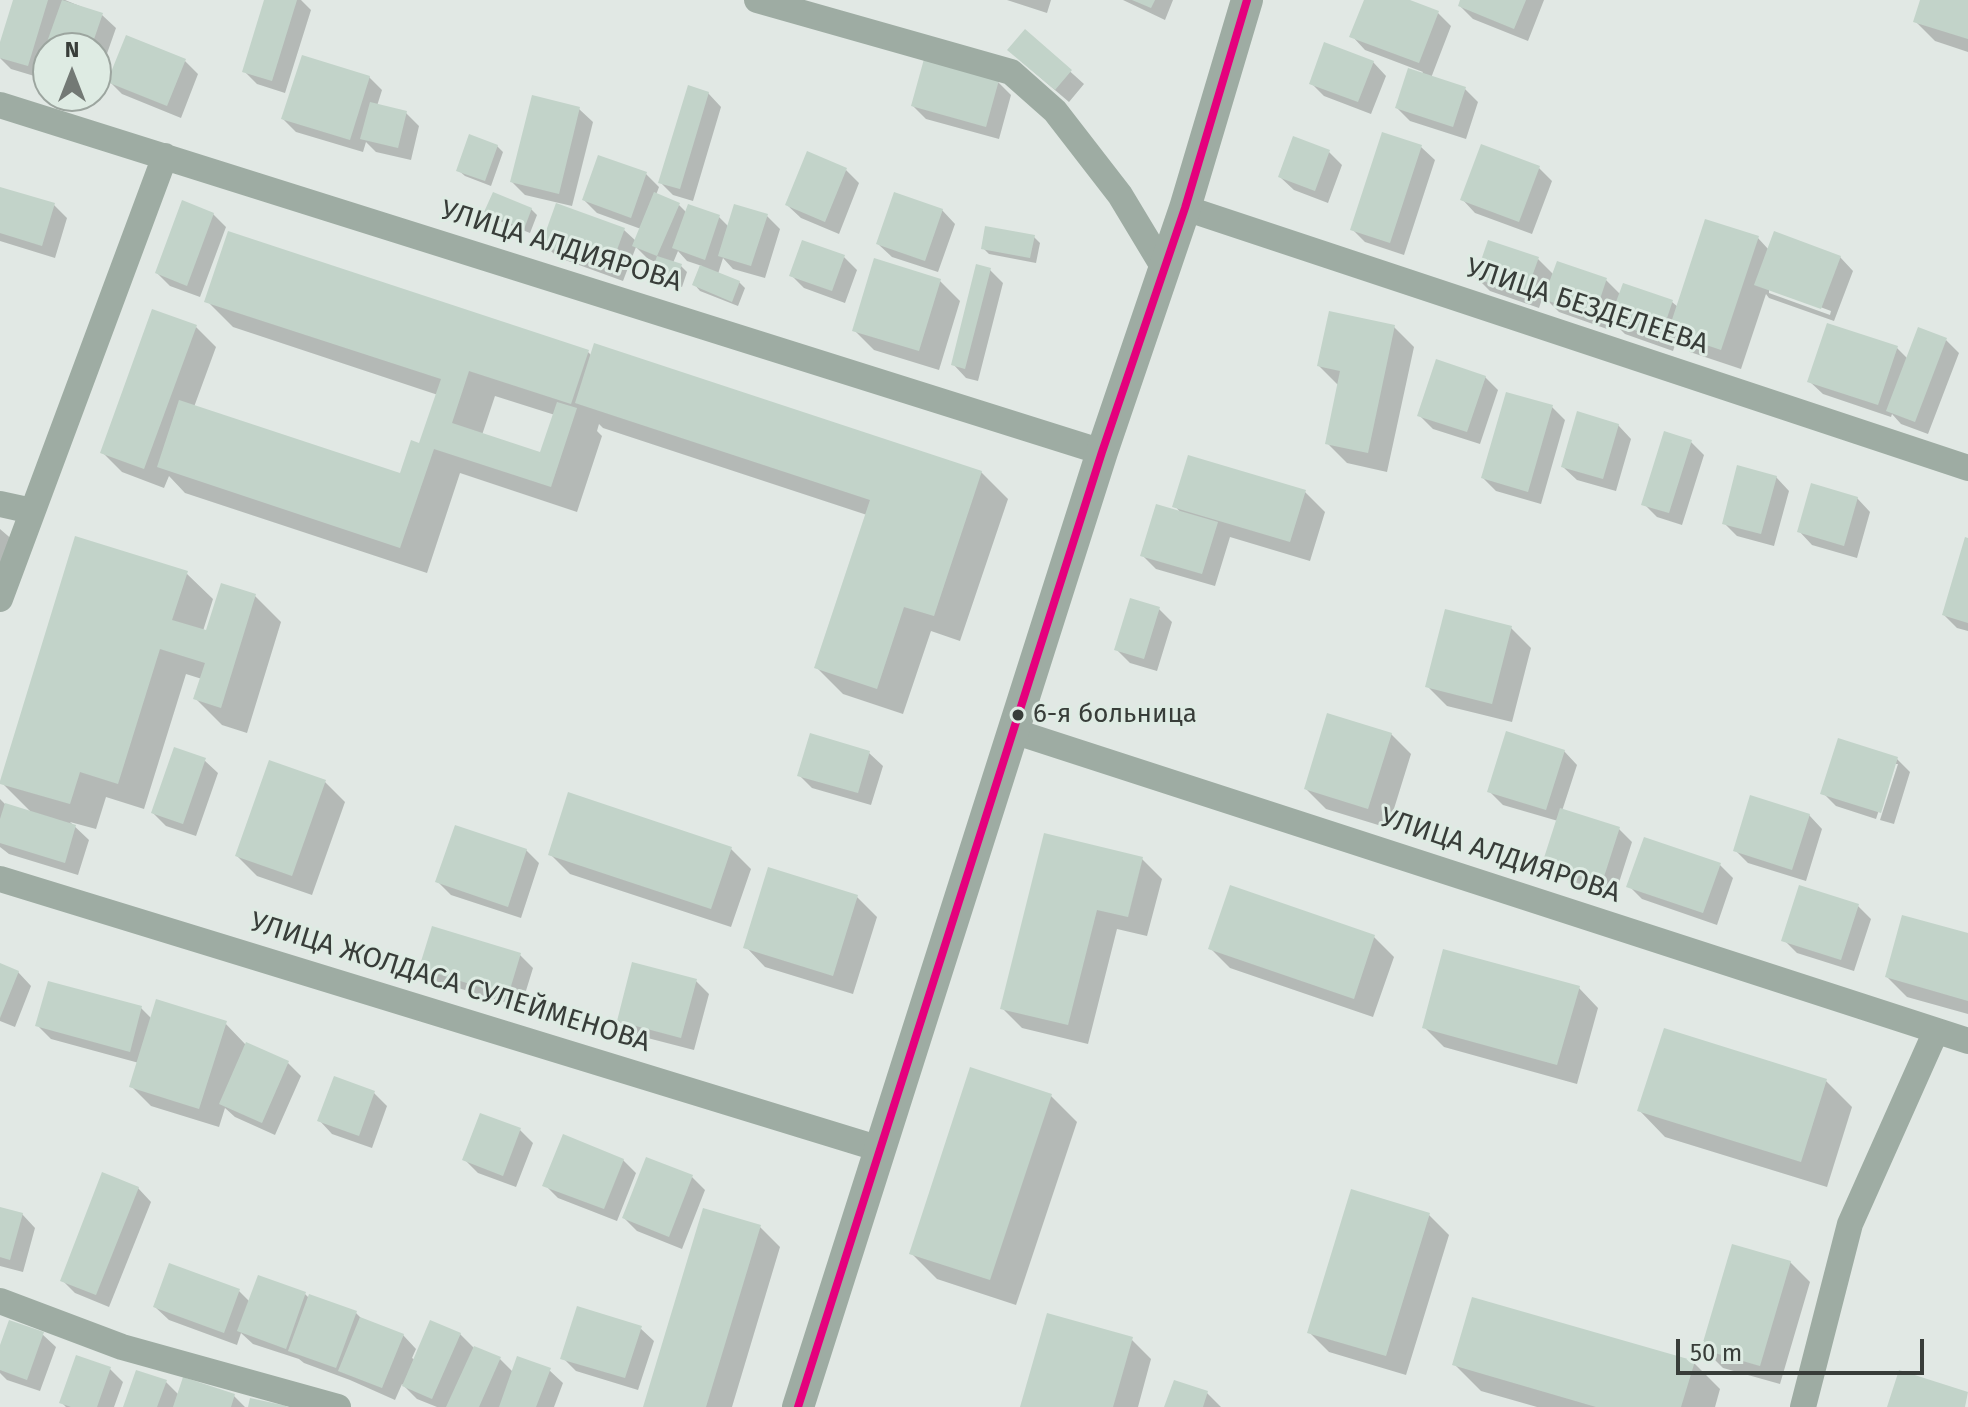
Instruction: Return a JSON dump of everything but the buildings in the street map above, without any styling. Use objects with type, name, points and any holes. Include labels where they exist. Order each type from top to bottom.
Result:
[{"type":"street","points":[[757,0],[1011,72],[1055,111],[1120,195],[1164,268]]},
{"type":"street","points":[[798,1407],[1102,452],[1185,208],[1247,0]]},
{"type":"street","name":"УЛИЦА АЛДИЯРОВА","points":[[0,105],[1102,452]]},
{"type":"street","points":[[0,599],[165,156]]},
{"type":"street","name":"УЛИЦА БЕЗДЕЛЕЕВА","points":[[1185,208],[1968,468]]},
{"type":"street","points":[[0,504],[32,511]]},
{"type":"street","name":"УЛИЦА АЛДИЯРОВА","points":[[1013,731],[1968,1041]]},
{"type":"street","name":"УЛИЦА ЖОЛДАСА СУЛЕЙМЕНОВА","points":[[0,879],[880,1149]]},
{"type":"street","points":[[1803,1407],[1850,1224],[1936,1031]]},
{"type":"street","points":[[0,1301],[122,1347],[338,1407]]},
{"type":"transit line","points":[[798,1407],[1102,452],[1185,208],[1247,0]]},
{"type":"place","name":"6-я больница","points":[[1018,715]]}]
